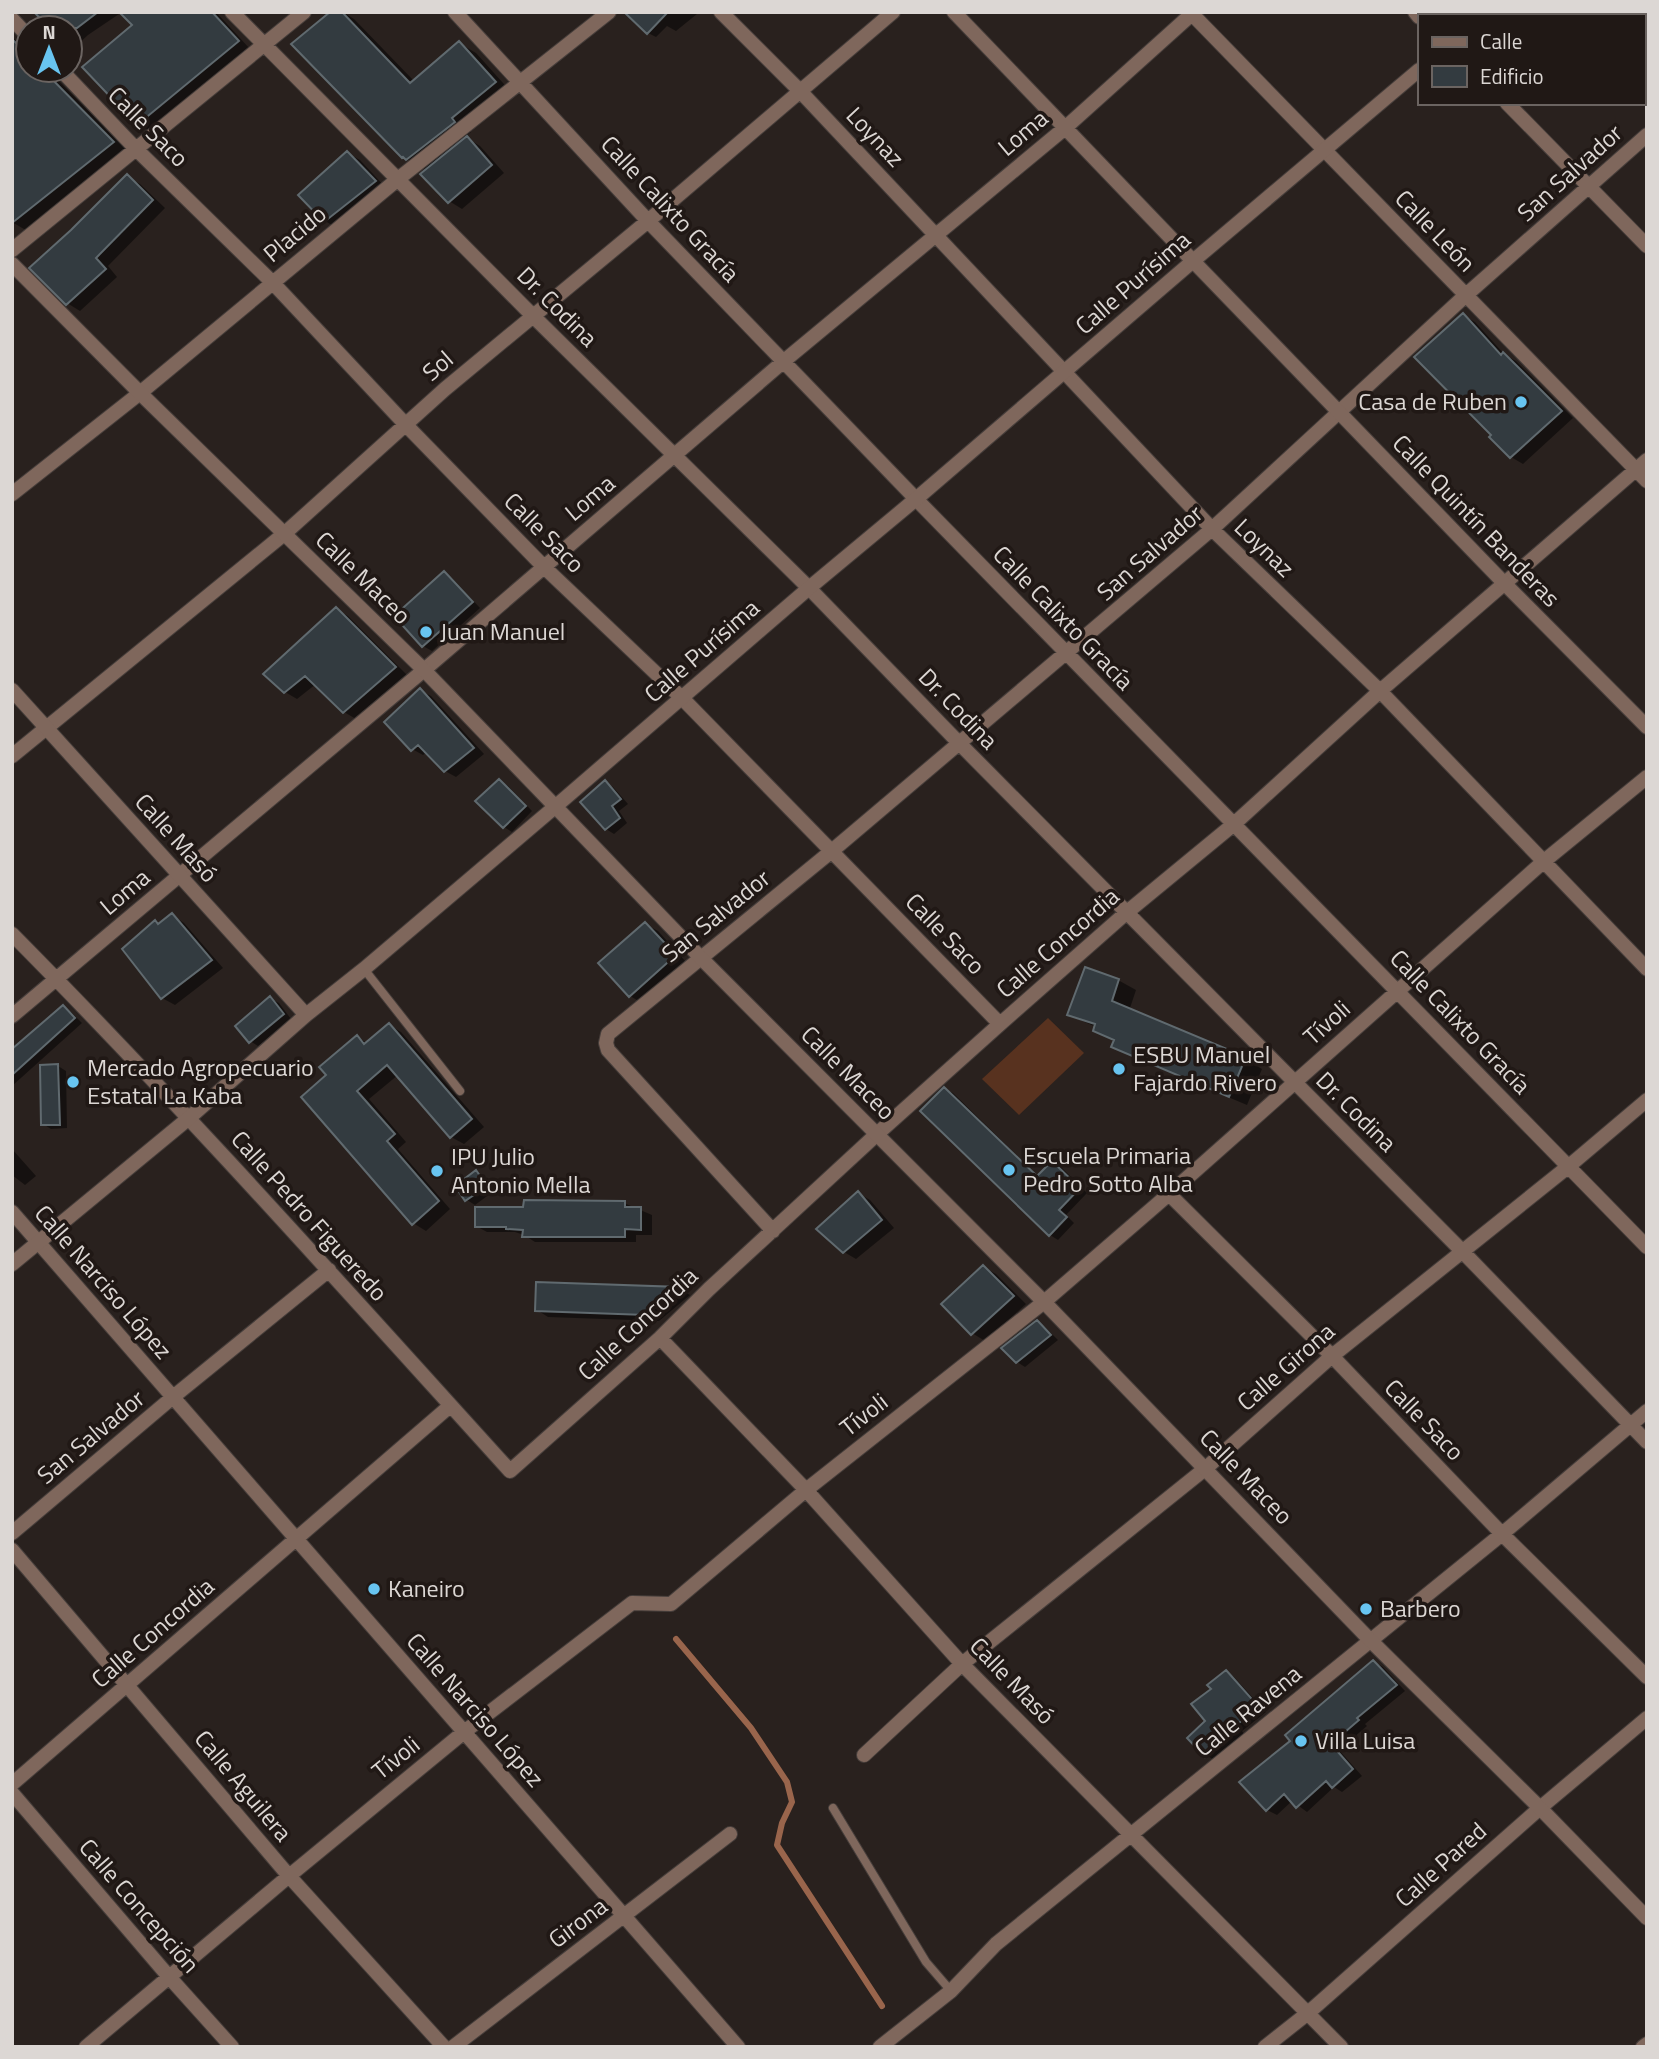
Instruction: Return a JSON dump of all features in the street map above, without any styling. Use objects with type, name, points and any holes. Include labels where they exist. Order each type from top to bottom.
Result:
[{"type":"street","name":"Dr. Codina","points":[[232,12],[533,316],[809,588],[958,743],[1463,1252],[1647,1442]]},
{"type":"street","points":[[12,250],[304,12]]},
{"type":"street","name":"Calle Calixto Gracía","points":[[455,12],[648,221],[916,499],[1647,1247]]},
{"type":"street","name":"Placido","points":[[12,494],[140,393],[398,179],[609,12]]},
{"type":"street","name":"Loynaz","points":[[722,12],[800,91],[1212,529],[1380,691],[1647,969]]},
{"type":"street","name":"Sol","points":[[12,756],[284,534],[445,389],[648,221],[893,12]]},
{"type":"street","name":"Calle Quintín Banderas","points":[[954,12],[1505,584],[1647,727]]},
{"type":"street","name":"Loma","points":[[12,1016],[424,670],[784,361],[1065,128],[1192,13]]},
{"type":"street","name":"Calle León","points":[[1192,13],[1466,295],[1641,465],[1647,481]]},
{"type":"street","name":"Calle Purísima","points":[[12,1264],[189,1118],[306,1015],[556,806],[1418,71]]},
{"type":"street","name":"Calle Saco","points":[[74,84],[272,283],[544,566],[682,698],[1000,1024]]},
{"type":"street","points":[[1509,105],[1647,246]]},
{"type":"street","name":"San Salvador","points":[[773,1231],[608,1050],[608,1034],[832,850],[1212,529],[1466,295],[1647,135]]},
{"type":"street","name":"Calle Maceo","points":[[12,264],[424,670],[701,958],[1044,1302],[1370,1640],[1647,1918]]},
{"type":"street","name":"Calle Concordia","points":[[510,1471],[660,1338],[877,1134],[1000,1024],[1126,913],[1234,824],[1380,691],[1641,465]]},
{"type":"street","name":"Calle Masó","points":[[12,691],[306,1015]]},
{"type":"street","name":"Tívoli","points":[[86,2047],[289,1875],[464,1732],[632,1603],[671,1604],[806,1490],[1044,1302],[1543,862],[1647,777]]},
{"type":"street","name":"Calle Pedro Figueredo","points":[[12,934],[189,1118],[510,1471]]},
{"type":"street","name":"Calle Girona","points":[[864,1755],[962,1664],[1206,1468],[1332,1356],[1647,1100]]},
{"type":"street","name":"Calle Saco","points":[[1169,1194],[1332,1356],[1502,1534],[1647,1677]]},
{"type":"street","name":"Calle Narciso López","points":[[12,1212],[738,2047]]},
{"type":"street","name":"San Salvador","points":[[12,1533],[329,1270]]},
{"type":"street","name":"Calle Masó","points":[[660,1338],[806,1490],[962,1664],[1341,2047]]},
{"type":"street","name":"Calle Concordia","points":[[12,1784],[450,1406]]},
{"type":"street","name":"Calle Ravena","points":[[886,2045],[951,1991],[996,1944],[1502,1534],[1647,1411]]},
{"type":"street","name":"Calle Aguilera","points":[[12,1550],[289,1875],[444,2047]]},
{"type":"street","name":"Calle Pared","points":[[1265,2047],[1308,2013],[1540,1808],[1647,1718]]},
{"type":"street","name":"Calle Concepción","points":[[12,1793],[232,2047]]},
{"type":"street","name":"Girona","points":[[453,2047],[730,1835]]},
{"type":"lane","points":[[364,969],[460,1091]]},
{"type":"lane","points":[[834,1808],[926,1962],[951,1991]]},
{"type":"shaded area","points":[[1048,1018],[1084,1053],[1019,1115],[982,1079]]},
{"type":"building","points":[[34,12],[98,12],[84,23],[84,14]]},
{"type":"building","points":[[119,12],[212,12],[239,41],[137,125],[84,69],[84,65],[132,25]]},
{"type":"building","points":[[330,12],[342,12],[410,83],[459,41],[496,82],[452,118],[455,122],[406,160],[291,44]]},
{"type":"building","points":[[624,12],[668,12],[647,34]]},
{"type":"building","points":[[12,39],[14,84],[57,84],[114,142],[12,223]]},
{"type":"building","points":[[467,136],[492,165],[448,203],[420,174]]},
{"type":"building","points":[[347,151],[376,181],[324,222],[298,195]]},
{"type":"building","points":[[127,174],[153,200],[96,258],[106,269],[66,305],[29,268]]},
{"type":"building","points":[[1463,313],[1501,355],[1503,352],[1562,411],[1510,458],[1414,357]]},
{"type":"building","points":[[444,571],[473,602],[422,647],[394,616]]},
{"type":"building","points":[[336,607],[396,667],[343,713],[305,676],[284,693],[263,674]]},
{"type":"building","points":[[420,688],[474,748],[444,772],[418,745],[411,751],[384,722]]},
{"type":"building","points":[[499,779],[526,806],[503,828],[475,801]]},
{"type":"building","points":[[605,780],[621,799],[612,806],[620,818],[605,830],[580,802]]},
{"type":"building","points":[[172,913],[212,960],[161,999],[122,949],[155,920],[158,924]]},
{"type":"building","points":[[645,922],[676,955],[629,997],[598,963]]},
{"type":"building","points":[[1085,967],[1119,979],[1112,1001],[1246,1057],[1229,1097],[1111,1047],[1114,1040],[1093,1031],[1095,1024],[1067,1015]]},
{"type":"building","points":[[270,996],[284,1014],[249,1043],[235,1026]]},
{"type":"building","points":[[63,1005],[75,1018],[12,1075],[12,1049]]},
{"type":"building","points":[[389,1023],[472,1119],[450,1138],[387,1065],[357,1091],[395,1134],[387,1141],[439,1201],[412,1225],[301,1097],[326,1075],[319,1067],[357,1035],[364,1044]]},
{"type":"building","points":[[58,1064],[60,1125],[41,1125],[40,1065]]},
{"type":"building","points":[[944,1087],[1037,1176],[1052,1161],[1080,1188],[1059,1210],[1067,1217],[1049,1236],[920,1111]]},
{"type":"building","points":[[476,1170],[487,1186],[465,1201],[455,1186]]},
{"type":"building","points":[[858,1191],[882,1220],[843,1253],[816,1229]]},
{"type":"building","points":[[524,1200],[625,1201],[625,1207],[641,1207],[641,1230],[625,1229],[625,1237],[522,1237],[523,1230],[475,1227],[475,1207],[523,1207]]},
{"type":"building","points":[[983,1265],[1014,1296],[971,1335],[941,1304]]},
{"type":"building","points":[[536,1282],[680,1287],[646,1315],[535,1311]]},
{"type":"building","points":[[1037,1320],[1051,1335],[1016,1363],[1001,1348]]},
{"type":"building","points":[[1373,1660],[1397,1685],[1331,1744],[1353,1769],[1332,1788],[1326,1781],[1296,1808],[1284,1794],[1266,1811],[1239,1782],[1290,1741],[1285,1735]]},
{"type":"building","points":[[1226,1670],[1259,1707],[1235,1726],[1237,1728],[1205,1757],[1187,1738],[1205,1721],[1191,1704],[1211,1689],[1207,1685]]},
{"type":"waterway","points":[[676,1639],[751,1728],[787,1782],[792,1802],[782,1823],[777,1845],[882,2006]]},
{"type":"place","name":"Casa de Ruben","points":[[1521,402]]},
{"type":"place","name":"Juan Manuel","points":[[426,632]]},
{"type":"place","name":"ESBU Manuel Fajardo Rivero","points":[[1119,1069]]},
{"type":"place","name":"Mercado Agropecuario Estatal La Kaba","points":[[73,1082]]},
{"type":"place","name":"Escuela Primaria Pedro Sotto Alba","points":[[1009,1170]]},
{"type":"place","name":"IPU Julio Antonio Mella","points":[[437,1171]]},
{"type":"place","name":"Kaneiro","points":[[374,1589]]},
{"type":"place","name":"Barbero","points":[[1366,1609]]},
{"type":"place","name":"Villa Luisa","points":[[1301,1741]]}]
